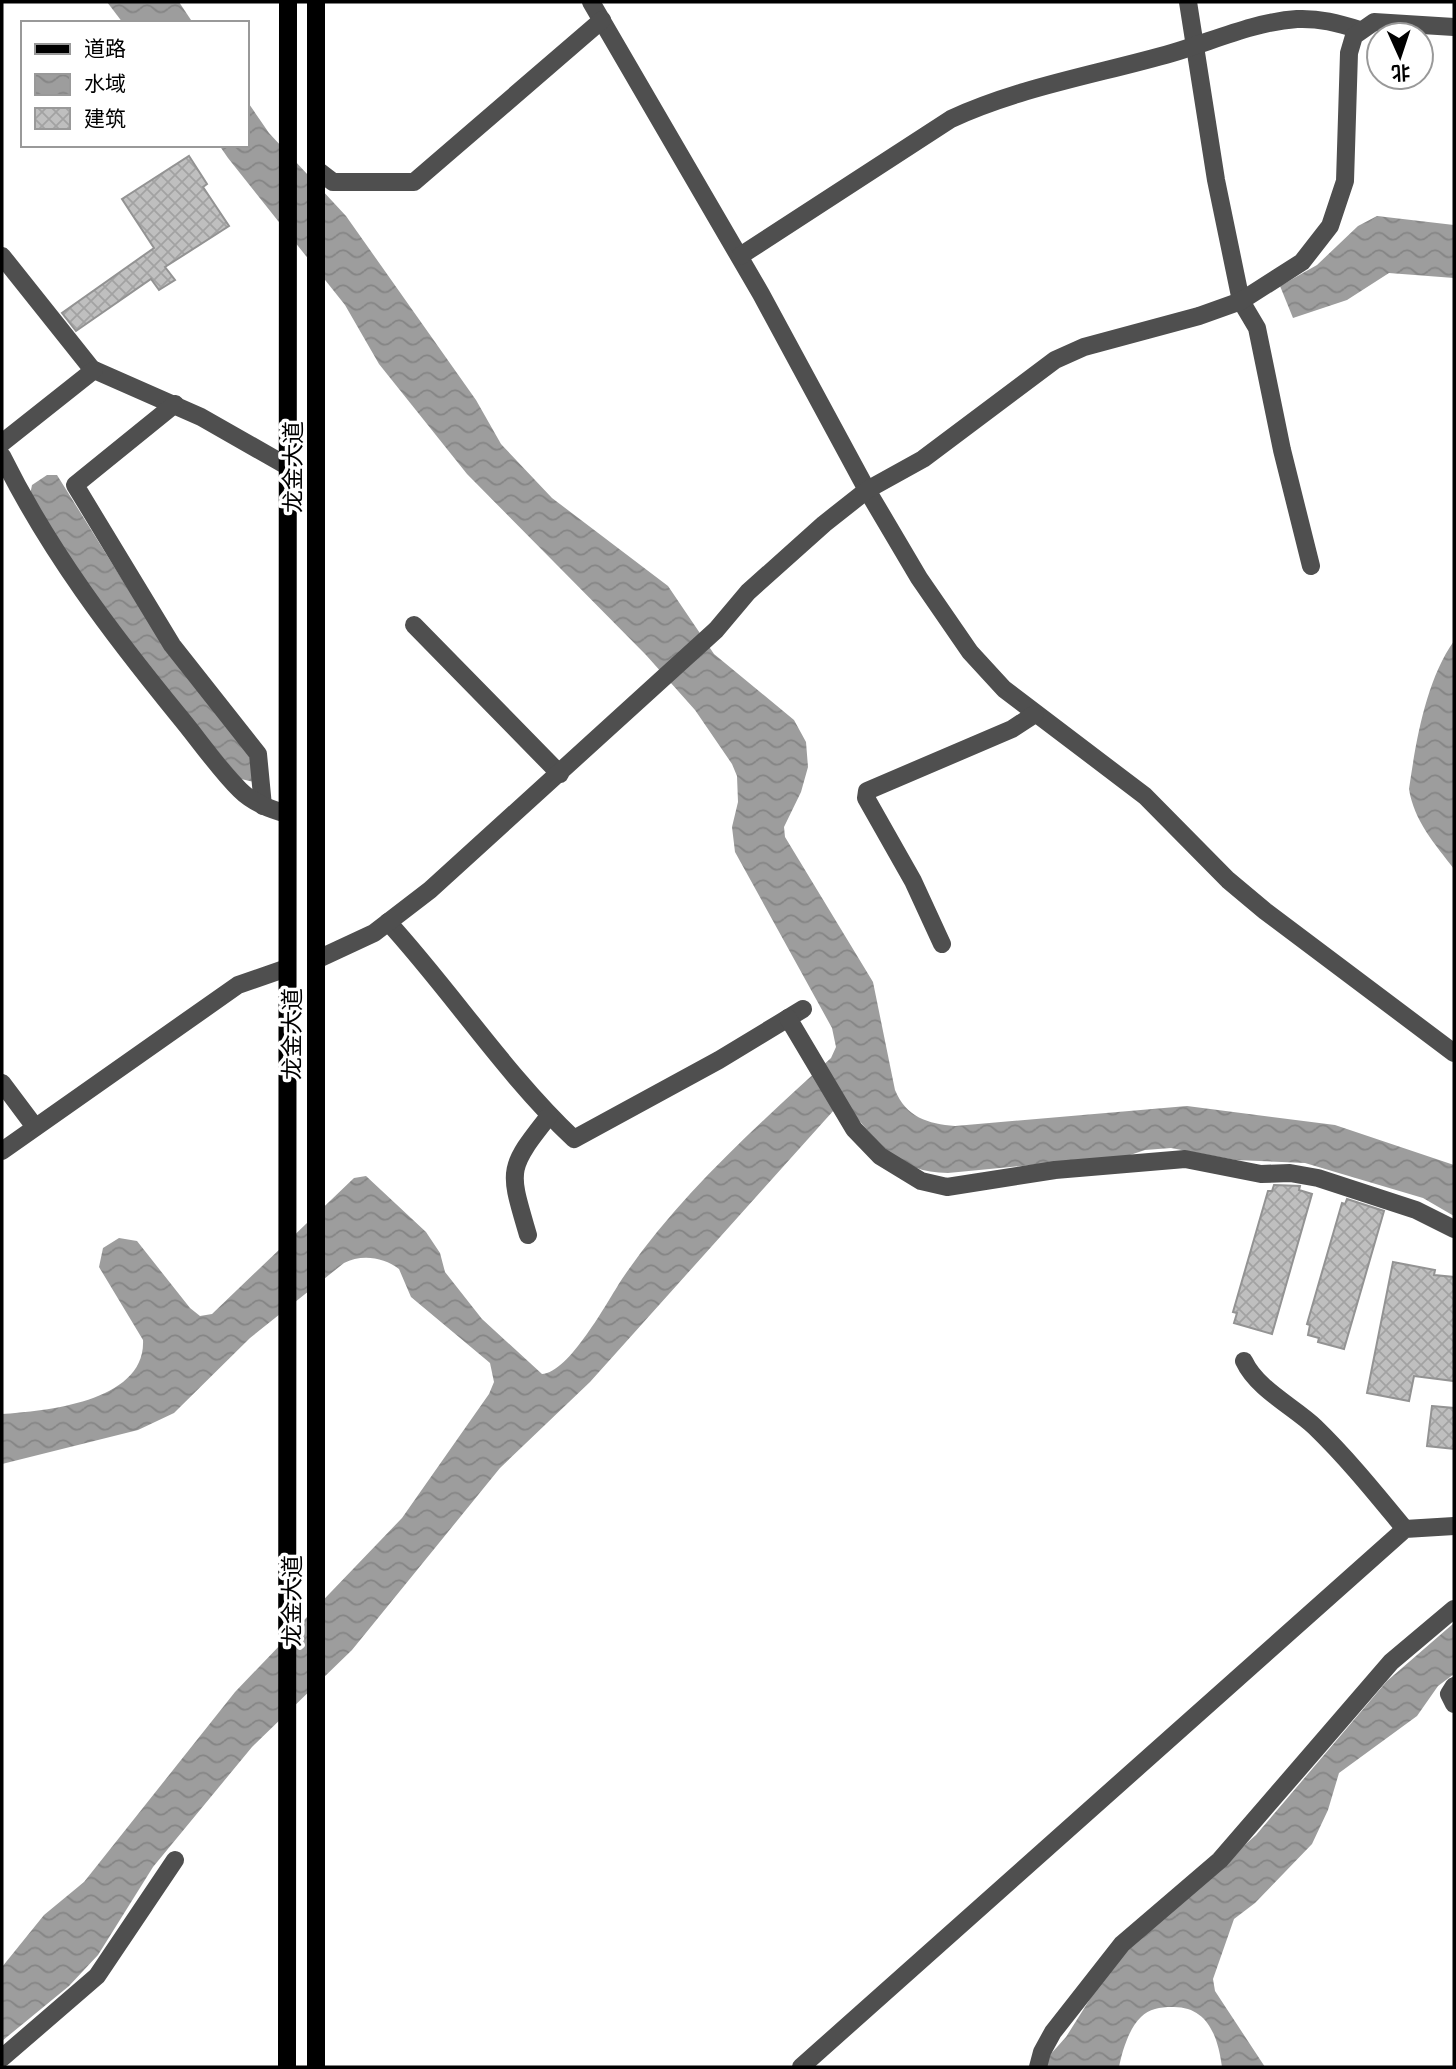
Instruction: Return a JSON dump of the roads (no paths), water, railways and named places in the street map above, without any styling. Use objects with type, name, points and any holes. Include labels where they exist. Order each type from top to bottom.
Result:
[{"type":"main road","name":"龙金大道","points":[[287,2067],[288,2]]},
{"type":"main road","name":"龙金大道","points":[[316,2],[316,2067]]},
{"type":"street","points":[[591,2],[740,256],[867,490],[919,578],[970,652],[1004,689],[1145,796],[1228,880],[1265,911],[1454,1053]]},
{"type":"street","points":[[1188,2],[1216,180],[1241,301],[1257,328],[1282,450],[1311,566]]},
{"type":"street","points":[[740,256],[951,119],[989,101],[1196,46],[1264,24],[1296,19],[1327,20],[1360,30],[1383,21],[1454,27]]},
{"type":"street","points":[[316,169],[333,182],[414,182],[601,20]]},
{"type":"street","points":[[316,960],[374,933],[461,863],[716,630],[748,592],[782,560],[867,490],[923,459],[1041,369],[1070,353],[1241,301],[1302,262],[1330,226],[1345,181],[1349,53],[1360,30]]},
{"type":"street","points":[[2,256],[94,370],[175,404],[225,429],[287,466]]},
{"type":"street","points":[[2,443],[94,370]]},
{"type":"street","points":[[175,404],[75,485],[172,645],[258,754],[263,806]]},
{"type":"street","points":[[2,456],[32,515],[115,635],[240,789],[263,806],[287,814]]},
{"type":"street","points":[[414,625],[559,774]]},
{"type":"street","points":[[942,944],[914,881],[866,797],[867,790],[1012,729],[1035,714]]},
{"type":"street","points":[[388,922],[431,969],[549,1116],[574,1139],[719,1060],[795,1013],[816,1066],[842,1111],[867,1143],[907,1175],[947,1187],[980,1180],[1185,1159],[1261,1174],[1290,1173],[1318,1178],[1416,1210],[1454,1229]]},
{"type":"street","points":[[2,1151],[238,985],[287,968]]},
{"type":"street","points":[[2,1083],[35,1127]]},
{"type":"street","points":[[528,1235],[513,1186],[514,1166],[523,1149],[549,1116]]},
{"type":"street","points":[[1244,1361],[1253,1375],[1313,1425],[1357,1470],[1405,1529]]},
{"type":"street","points":[[801,2067],[1201,1707],[1405,1529],[1454,1526]]},
{"type":"street","points":[[1038,2067],[1052,2032],[1122,1944],[1220,1860],[1391,1662],[1454,1609]]},
{"type":"street","points":[[1454,1686],[1448,1694],[1454,1704]]},
{"type":"street","points":[[2,2058],[97,1976],[175,1860]]},
{"type":"water","points":[[107,2],[179,2],[192,21],[121,21]]},
{"type":"water","points":[[248,102],[269,133],[346,216],[476,400],[501,444],[552,498],[668,586],[714,654],[794,720],[806,742],[808,767],[801,792],[784,827],[785,837],[873,982],[895,1090],[905,1107],[927,1121],[955,1126],[1187,1106],[1335,1125],[1454,1165],[1454,1216],[1423,1198],[1305,1163],[1235,1160],[1171,1148],[1145,1150],[1127,1156],[948,1173],[930,1171],[916,1168],[892,1155],[851,1111],[834,1110],[590,1382],[500,1468],[352,1650],[252,1747],[153,1867],[98,1955],[69,1986],[2,2041],[2,1967],[44,1915],[84,1882],[235,1692],[402,1518],[489,1394],[494,1382],[490,1363],[411,1297],[399,1269],[379,1259],[358,1258],[344,1263],[250,1338],[174,1413],[138,1430],[2,1464],[2,1414],[43,1410],[90,1399],[111,1390],[128,1377],[140,1361],[143,1340],[99,1267],[103,1248],[119,1238],[137,1241],[190,1308],[200,1316],[212,1314],[354,1178],[366,1176],[426,1232],[440,1253],[445,1272],[482,1319],[542,1374],[553,1371],[575,1350],[644,1248],[668,1219],[747,1136],[831,1058],[836,1047],[832,1028],[735,852],[732,827],[738,802],[737,776],[732,764],[695,710],[646,655],[467,474],[379,364],[345,305],[220,147],[248,147]]},
{"type":"water","points":[[1377,216],[1454,225],[1454,278],[1389,273],[1347,300],[1293,318],[1280,286],[1317,265],[1358,226]]},
{"type":"water","points":[[47,475],[57,475],[128,589],[226,719],[252,761],[254,782],[241,779],[145,665],[85,587],[30,495],[32,485]]},
{"type":"water","points":[[1454,641],[1454,869],[1420,822],[1409,789],[1429,692]]},
{"type":"water","points":[[1454,1623],[1454,1674],[1438,1686],[1417,1716],[1339,1773],[1328,1810],[1312,1844],[1255,1903],[1234,1919],[1213,1979],[1215,1991],[1265,2067],[1222,2067],[1218,2045],[1209,2025],[1194,2012],[1172,2007],[1151,2010],[1144,2014],[1133,2027],[1119,2067],[1045,2067],[1049,2056],[1066,2037],[1114,1961],[1256,1835],[1387,1681]]}]
